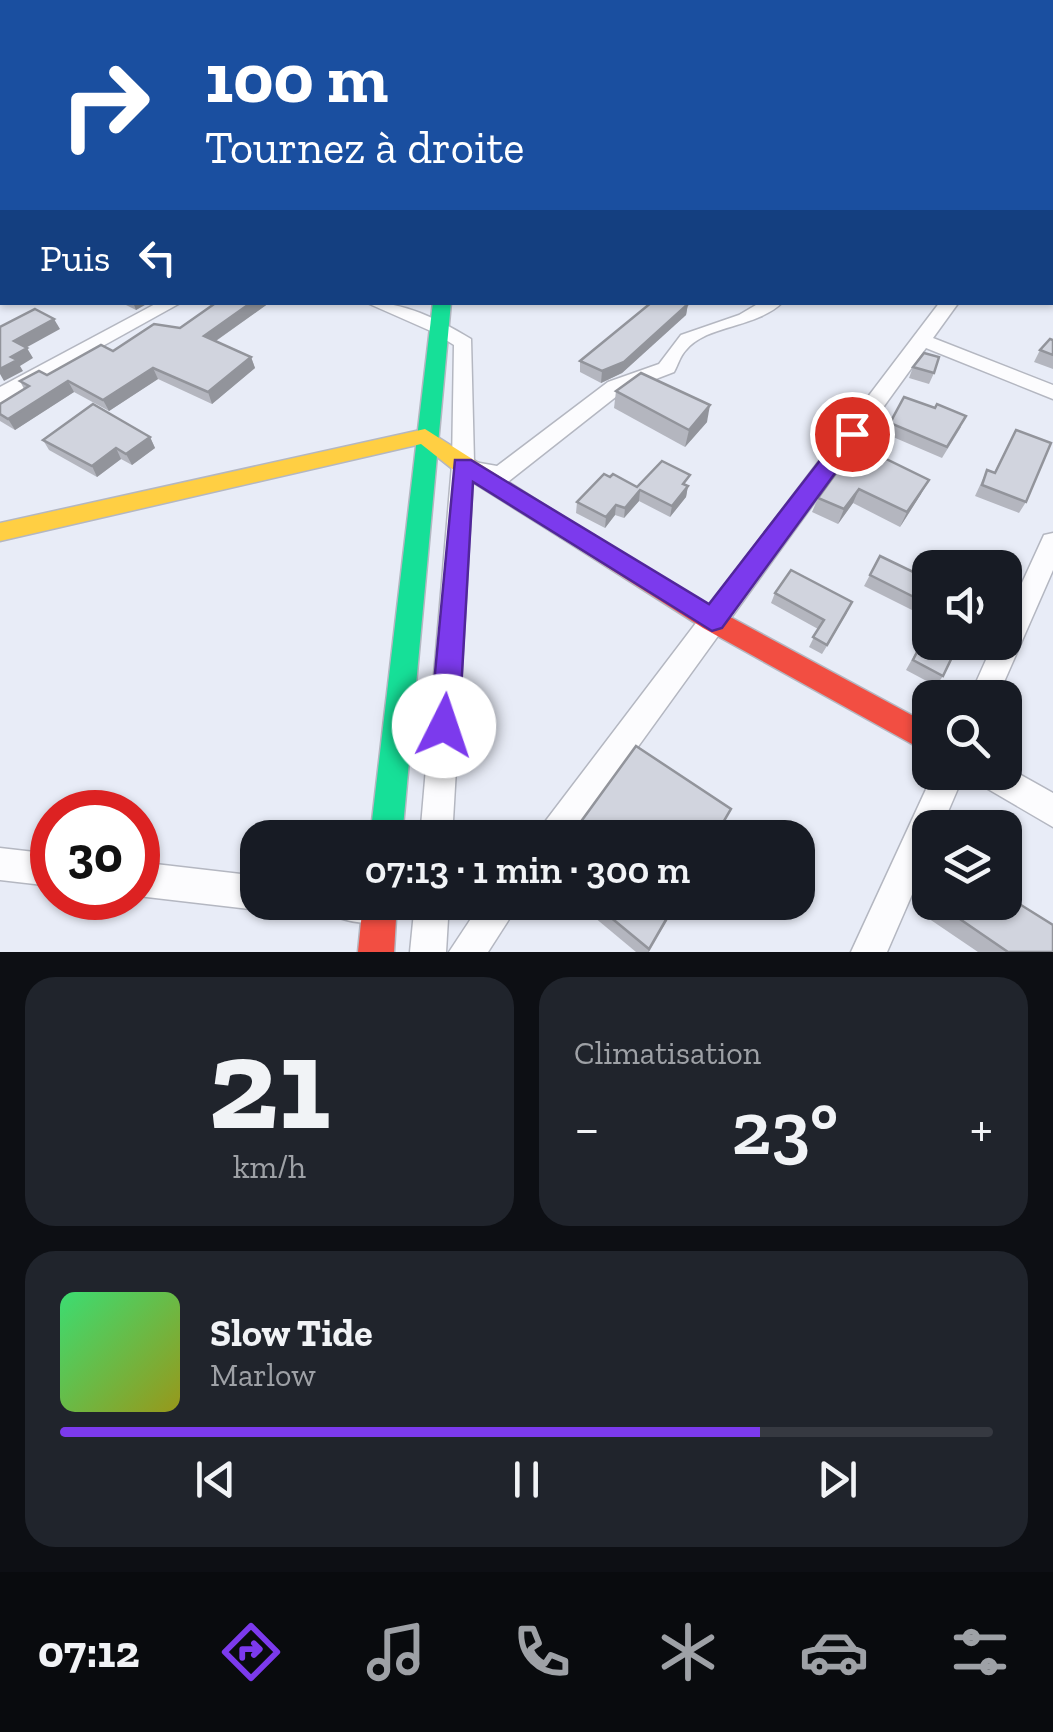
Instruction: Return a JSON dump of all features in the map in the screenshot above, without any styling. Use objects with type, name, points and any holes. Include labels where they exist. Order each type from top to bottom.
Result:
[{"type":"street","points":[[0,396],[167,305]]},
{"type":"street","points":[[382,305],[440,328],[464,343],[463,465],[437,820]]},
{"type":"street","points":[[388,820],[425,436],[442,305]]},
{"type":"street","points":[[463,465],[501,475],[616,387],[667,368],[680,344],[694,334],[746,319],[769,305]]},
{"type":"street","points":[[565,820],[948,305]]},
{"type":"street","points":[[922,340],[1053,392]]},
{"type":"street","points":[[425,436],[463,465],[712,620],[912,730]]},
{"type":"street","points":[[0,532],[425,436]]},
{"type":"street","points":[[991,680],[1053,542]]},
{"type":"street","points":[[870,952],[942,790]]},
{"type":"street","points":[[1017,790],[1053,811]]},
{"type":"street","points":[[0,864],[30,867]]},
{"type":"street","points":[[160,882],[240,891]]},
{"type":"street","points":[[376,952],[379,920]]},
{"type":"street","points":[[428,952],[431,920]]},
{"type":"street","points":[[467,952],[491,920]]},
{"type":"building","points":[[213,305],[248,305],[204,336],[251,357],[208,392],[153,368],[103,400],[68,381],[8,419],[0,414],[0,404],[29,386],[20,381],[39,371],[47,375],[101,345],[113,351],[154,324],[180,328]]},
{"type":"building","points":[[648,305],[687,305],[624,362],[602,371],[580,361]]},
{"type":"building","points":[[35,309],[54,319],[14,341],[27,348],[11,357],[17,360],[0,369],[0,327]]},
{"type":"building","points":[[1053,340],[1053,355],[1040,350]]},
{"type":"building","points":[[924,353],[939,357],[934,373],[913,367]]},
{"type":"building","points":[[641,373],[710,405],[689,430],[616,391]]},
{"type":"building","points":[[904,397],[966,416],[947,447],[890,423]]},
{"type":"building","points":[[93,404],[150,437],[126,454],[116,448],[92,466],[43,440]]},
{"type":"building","points":[[879,414],[892,419],[870,451],[929,480],[907,512],[859,489],[844,509],[818,498]]},
{"type":"building","points":[[1016,430],[1051,443],[1026,502],[982,485],[987,470],[995,473]]},
{"type":"building","points":[[662,461],[690,475],[683,484],[688,486],[672,506],[640,490],[625,508],[616,505],[606,517],[577,502],[604,474],[613,474],[637,487]]},
{"type":"building","points":[[880,556],[912,571],[912,596],[870,575]]},
{"type":"building","points":[[791,570],[852,602],[827,645],[813,637],[824,620],[775,593]]},
{"type":"building","points":[[913,660],[951,660],[943,676]]},
{"type":"building","points":[[636,746],[731,809],[725,820],[582,820]]},
{"type":"building","points":[[1022,906],[1053,925],[1053,952],[1008,952],[961,920],[1022,920]]},
{"type":"building","points":[[614,920],[666,920],[649,949]]},
{"type":"traffic: fast","points":[[388,820],[442,305]]},
{"type":"traffic: slow","points":[[0,532],[425,436],[463,465],[568,531]]},
{"type":"traffic: jam","points":[[568,531],[712,620],[912,730]]},
{"type":"traffic: jam","points":[[376,952],[379,920]]},
{"type":"route","points":[[444,726],[463,465],[712,620],[852,434]]}]
